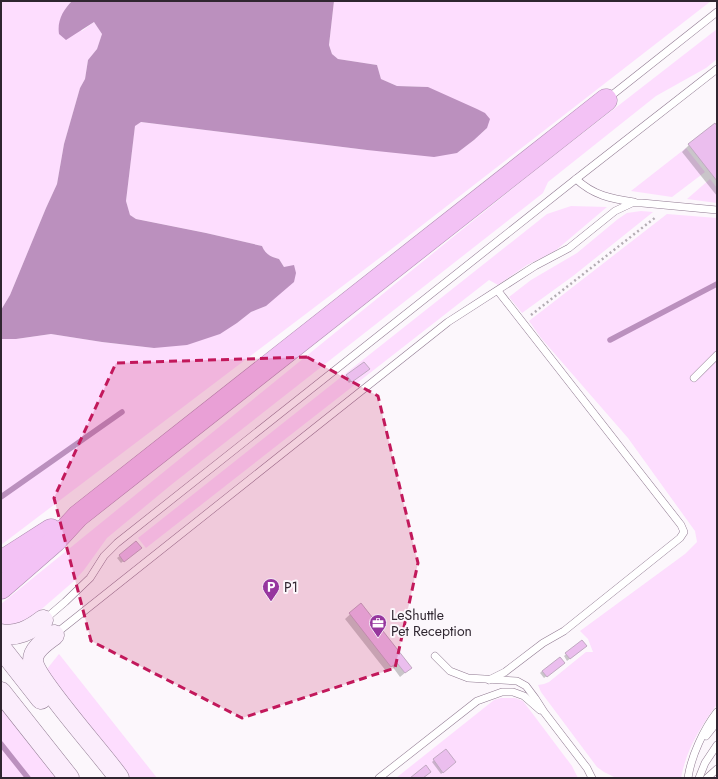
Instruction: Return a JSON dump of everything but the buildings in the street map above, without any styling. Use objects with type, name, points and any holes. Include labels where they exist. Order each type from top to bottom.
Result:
[{"type":"highway","points":[[4,577],[49,531],[78,516],[606,100]]},
{"type":"main road","points":[[1,634],[9,636],[48,628]]},
{"type":"main road","points":[[48,628],[34,653],[33,660],[35,667],[46,685],[119,778]]},
{"type":"main road","points":[[1,648],[103,778]]},
{"type":"main road","points":[[1,692],[69,778]]},
{"type":"lane","points":[[606,100],[717,12]]},
{"type":"lane","points":[[48,628],[65,602],[90,578],[104,556],[117,543],[717,69]]},
{"type":"lane","points":[[710,75],[717,77]]},
{"type":"lane","points":[[576,179],[586,188],[600,195],[617,200],[717,210]]},
{"type":"lane","points":[[48,628],[448,322],[535,266],[569,248],[615,211],[632,203],[642,203]]},
{"type":"lane","points":[[489,680],[505,672],[543,643],[564,631],[680,538],[684,532],[681,524],[498,291]]},
{"type":"lane","points":[[694,378],[717,355]]},
{"type":"lane","points":[[435,656],[450,671],[468,678],[517,681],[526,686],[587,768],[598,778]]},
{"type":"lane","points":[[379,778],[477,700],[502,692],[514,692],[524,696],[544,712]]},
{"type":"lane","points":[[688,778],[703,734],[717,712]]},
{"type":"lane","points":[[697,749],[717,722]]},
{"type":"lane","points":[[699,778],[717,745]]},
{"type":"lane","points":[[706,763],[717,754]]},
{"type":"lane","points":[[587,768],[592,778]]},
{"type":"lane","points":[[707,778],[717,769]]},
{"type":"path","points":[[522,323],[624,240],[670,206]]},
{"type":"highlighted area","points":[[307,357],[378,396],[418,563],[395,668],[242,718],[91,641],[54,498],[116,363]]},
{"type":"shaded area","points":[[1,1],[72,1],[66,8],[82,31],[94,22],[102,34],[97,49],[88,60],[85,79],[80,88],[64,144],[57,184],[10,295],[1,310]]},
{"type":"shaded area","points":[[72,1],[334,1],[329,45],[332,54],[338,59],[377,65],[381,79],[397,86],[428,87],[485,113],[490,119],[487,128],[457,153],[434,157],[141,122],[135,126],[126,201],[130,215],[136,219],[262,246],[269,255],[279,259],[284,267],[294,265],[296,273],[294,282],[266,306],[251,312],[220,334],[187,345],[154,348],[51,334],[16,339],[1,339],[1,310],[10,295],[57,184],[64,144],[80,88],[85,79],[88,60],[97,49],[102,34],[94,22],[66,40],[59,34],[61,16]]},
{"type":"shaded area","points":[[334,1],[711,1],[398,244],[1,545],[1,339],[16,339],[51,334],[154,348],[237,323],[251,312],[266,306],[284,267],[279,259],[269,255],[262,246],[136,219],[130,215],[126,201],[135,125],[141,122],[367,150],[457,153],[487,128],[428,87],[397,86],[381,79],[377,65],[338,59],[332,54],[329,45]]},
{"type":"shaded area","points":[[717,29],[717,59],[706,68],[656,96],[548,182],[543,193],[171,485],[107,538],[84,570],[74,581],[29,620],[13,625],[1,624],[1,604],[538,168]]},
{"type":"shaded area","points":[[686,148],[705,172],[672,197],[631,191]]},
{"type":"shaded area","points":[[710,179],[717,188],[717,203],[687,199]]},
{"type":"shaded area","points":[[571,206],[607,207],[555,251],[527,265],[498,285],[489,280],[146,548],[138,538],[547,214]]},
{"type":"shaded area","points":[[641,211],[653,212],[573,276],[522,313],[509,297],[531,280],[577,253],[627,213]]},
{"type":"shaded area","points":[[667,214],[717,218],[717,704],[705,721],[690,748],[681,778],[616,778],[597,767],[541,692],[538,685],[549,682],[586,652],[593,652],[588,639],[580,631],[685,554],[697,542],[695,531],[628,438],[541,338],[529,321]]},
{"type":"shaded area","points":[[59,654],[157,778],[128,778],[51,678],[47,669]]},
{"type":"shaded area","points":[[501,698],[515,698],[523,701],[572,766],[578,778],[396,778],[494,700]]},
{"type":"shaded area","points":[[1,708],[56,778],[1,778]]},
{"type":"waterway","points":[[610,340],[717,284]]},
{"type":"waterway","points":[[1,497],[122,412]]},
{"type":"waterway","points":[[1,744],[28,778]]},
{"type":"place","name":"P1","points":[[271,602]]},
{"type":"place","name":"LeShuttle Pet Reception","points":[[378,638]]}]
